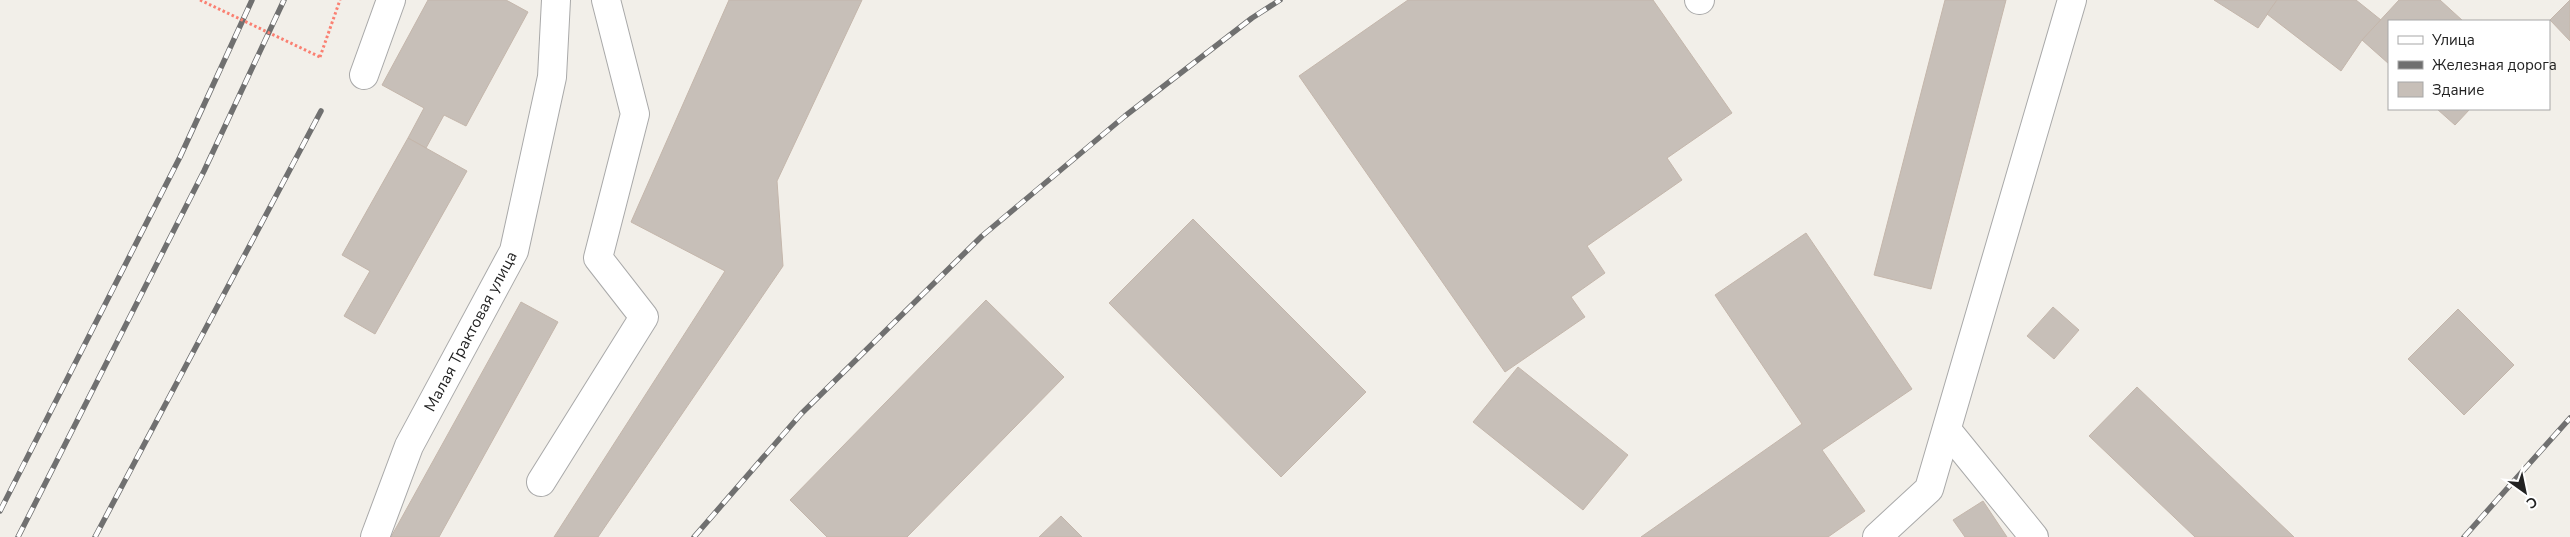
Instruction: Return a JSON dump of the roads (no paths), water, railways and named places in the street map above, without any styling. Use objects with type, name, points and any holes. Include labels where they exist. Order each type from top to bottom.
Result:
[{"type":"street","points":[[364,75],[391,0]]},
{"type":"street","name":"Малая Трактовая улица","points":[[375,537],[409,446],[514,251],[552,78],[556,0]]},
{"type":"street","points":[[541,482],[644,317],[598,258],[635,114],[606,0]]},
{"type":"street","points":[[1877,537],[1930,489],[2072,0]]},
{"type":"street","points":[[1946,430],[2034,537]]},
{"type":"railway","points":[[0,511],[180,157],[252,0]]},
{"type":"railway","points":[[18,537],[204,171],[284,0]]},
{"type":"railway","points":[[694,537],[801,414],[982,236],[1125,116],[1252,18],[1280,0]]},
{"type":"railway","points":[[95,537],[321,111]]},
{"type":"railway","points":[[2464,537],[2570,418]]}]
